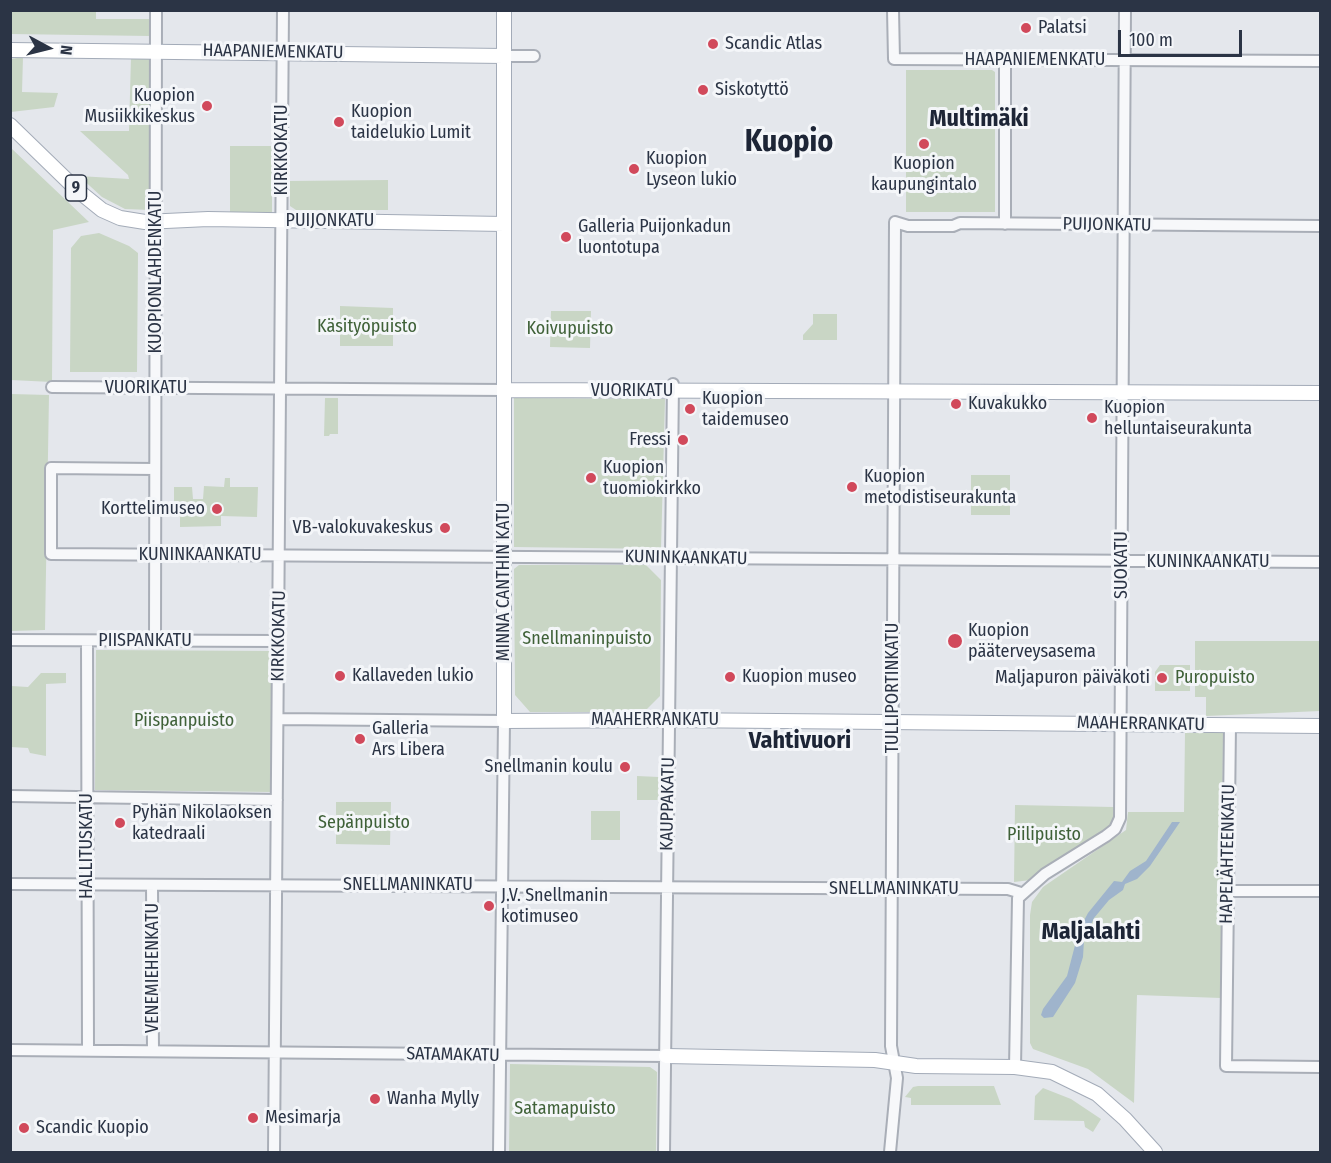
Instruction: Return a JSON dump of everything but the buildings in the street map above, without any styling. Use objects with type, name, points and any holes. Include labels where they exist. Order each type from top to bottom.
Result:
[{"type":"main road","name":"MINNA CANTHIN KATU","points":[[504,10],[504,721]]},
{"type":"main road","name":"HAAPANIEMENKATU","points":[[11,50],[504,56]]},
{"type":"main road","name":"9","points":[[10,125],[102,210],[120,219],[156,221]]},
{"type":"main road","name":"PUIJONKATU","points":[[156,221],[282,220],[504,224]]},
{"type":"main road","name":"VUORIKATU","points":[[504,390],[673,387],[895,391],[1320,393]]},
{"type":"main road","name":"MAAHERRANKATU","points":[[504,721],[893,721],[1320,726]]},
{"type":"main road","name":"SATAMAKATU","points":[[666,1056],[1015,1067],[1052,1072],[1082,1084],[1119,1113],[1155,1152]]},
{"type":"street","name":"KUOPIONLAHDENKATU","points":[[155,641],[156,10]]},
{"type":"street","name":"KIRKKOKATU","points":[[274,1152],[283,10]]},
{"type":"street","name":"HAAPANIEMENKATU","points":[[893,10],[894,59],[1320,61]]},
{"type":"street","name":"SUOKATU","points":[[1022,893],[1075,853],[1106,836],[1118,825],[1120,818],[1125,10]]},
{"type":"street","name":"HAAPANIEMENKATU","points":[[504,56],[534,56]]},
{"type":"street","points":[[1005,61],[1005,224]]},
{"type":"street","name":"PUIJONKATU","points":[[895,222],[920,226],[953,226],[960,223],[1320,226]]},
{"type":"street","name":"TULLIPORTINKATU","points":[[890,1152],[897,1078],[891,1046],[895,222]]},
{"type":"street","name":"VUORIKATU","points":[[52,387],[504,390]]},
{"type":"street","name":"KAUPPAKATU","points":[[664,1152],[673,387]]},
{"type":"street","name":"KUNINKAANKATU","points":[[156,469],[51,468],[51,554],[1320,562]]},
{"type":"street","name":"PIISPANKATU","points":[[10,640],[279,641]]},
{"type":"street","name":"HALLITUSKATU","points":[[87,641],[88,1050]]},
{"type":"street","name":"MAAHERRANKATU","points":[[278,719],[504,721]]},
{"type":"street","name":"MINNA CANTHIN KATU","points":[[499,1152],[504,886],[504,721]]},
{"type":"street","name":"HAPELÄHTEENKATU","points":[[1230,725],[1226,1065],[1320,1067]]},
{"type":"street","points":[[10,796],[277,800]]},
{"type":"street","name":"SNELLMANINKATU","points":[[10,884],[1008,889],[1022,893]]},
{"type":"street","name":"VENEMIEHENKATU","points":[[152,885],[153,1051]]},
{"type":"street","points":[[1228,891],[1320,891]]},
{"type":"street","points":[[1015,1067],[1017,904],[1022,893]]},
{"type":"street","name":"SATAMAKATU","points":[[10,1050],[666,1056]]},
{"type":"green space","points":[[11,10],[96,11],[96,19],[150,19],[150,36],[11,34]]},
{"type":"green space","points":[[153,53],[150,210],[125,209],[102,197],[79,176],[129,179],[128,175],[80,131],[129,131],[131,57]]},
{"type":"green space","points":[[23,57],[22,92],[58,93],[54,107],[11,112],[11,59]]},
{"type":"green space","points":[[906,70],[992,70],[995,72],[995,212],[906,212]]},
{"type":"green space","points":[[230,146],[272,146],[272,213],[230,212]]},
{"type":"green space","points":[[11,148],[89,222],[53,230],[52,382],[11,380]]},
{"type":"green space","points":[[388,180],[388,210],[296,210],[290,206],[290,181]]},
{"type":"green space","points":[[99,233],[129,246],[138,253],[137,372],[70,372],[71,248],[81,236]]},
{"type":"green space","name":"Käsityöpuisto","points":[[340,306],[393,308],[393,346],[340,346]]},
{"type":"green space","name":"Koivupuisto","points":[[551,311],[591,311],[590,348],[550,347]]},
{"type":"green space","points":[[813,314],[837,314],[837,340],[803,340],[803,335],[813,324]]},
{"type":"green space","points":[[11,394],[49,395],[45,630],[11,631]]},
{"type":"green space","points":[[325,398],[338,398],[338,434],[324,436]]},
{"type":"green space","points":[[514,398],[665,399],[661,549],[514,547]]},
{"type":"green space","points":[[971,475],[1010,475],[1010,515],[971,515]]},
{"type":"green space","points":[[225,478],[230,478],[230,487],[258,487],[257,517],[221,516],[221,526],[180,527],[180,517],[174,516],[174,487],[192,487],[193,499],[203,499],[204,486],[224,487]]},
{"type":"green space","name":"Snellmaninpuisto","points":[[519,565],[646,565],[661,580],[660,696],[644,712],[530,712],[515,695],[514,569]]},
{"type":"green space","name":"Puropuisto","points":[[1195,641],[1320,641],[1320,711],[1206,716],[1206,697],[1195,697]]},
{"type":"green space","name":"Piispanpuisto","points":[[96,650],[273,651],[271,792],[95,790]]},
{"type":"green space","points":[[1160,665],[1190,665],[1190,691],[1155,691],[1155,672]]},
{"type":"green space","points":[[41,673],[66,673],[66,683],[46,684],[46,756],[30,753],[28,748],[11,747],[11,686],[28,687]]},
{"type":"green space","points":[[1185,733],[1223,733],[1221,998],[1137,995],[1134,1103],[1088,1069],[1033,1049],[1030,1043],[1030,915],[1032,902],[1043,887],[1126,830],[1128,812],[1184,812]]},
{"type":"green space","points":[[637,776],[659,777],[659,800],[637,800]]},
{"type":"green space","name":"Sepänpuisto","points":[[336,802],[391,802],[390,845],[336,844]]},
{"type":"green space","name":"Piilipuisto","points":[[1015,805],[1113,807],[1116,808],[1116,818],[1109,827],[1031,880],[1014,882]]},
{"type":"green space","points":[[591,811],[620,811],[620,840],[591,840]]},
{"type":"green space","name":"Satamapuisto","points":[[510,1064],[650,1067],[657,1072],[656,1152],[509,1152]]},
{"type":"green space","points":[[994,1086],[1001,1105],[911,1105],[911,1098],[905,1097],[913,1087]]},
{"type":"green space","points":[[1043,1088],[1071,1099],[1101,1119],[1093,1132],[1085,1127],[1084,1121],[1034,1120],[1035,1096]]},
{"type":"water","points":[[1172,822],[1180,822],[1150,866],[1137,879],[1125,884],[1123,890],[1109,900],[1094,918],[1084,940],[1083,957],[1075,983],[1053,1017],[1044,1018],[1041,1015],[1043,1009],[1067,976],[1079,930],[1088,913],[1114,881],[1122,882],[1130,871],[1146,861]]},
{"type":"place","name":"Palatsi","points":[[1026,28]]},
{"type":"place","name":"Scandic Atlas","points":[[713,44]]},
{"type":"place","name":"Siskotyttö","points":[[703,90]]},
{"type":"place","name":"Kuopion Musiikkikeskus","points":[[207,106]]},
{"type":"place","name":"Kuopion taidelukio Lumit","points":[[339,122]]},
{"type":"place","name":"Kuopion kaupungintalo","points":[[924,144]]},
{"type":"place","name":"Kuopion Lyseon lukio","points":[[634,169]]},
{"type":"place","name":"Galleria Puijonkadun luontotupa","points":[[566,237]]},
{"type":"place","name":"Kuvakukko","points":[[956,404]]},
{"type":"place","name":"Kuopion taidemuseo","points":[[690,409]]},
{"type":"place","name":"Kuopion helluntaiseurakunta","points":[[1092,418]]},
{"type":"place","name":"Fressi","points":[[683,440]]},
{"type":"place","name":"Kuopion tuomiokirkko","points":[[591,478]]},
{"type":"place","name":"Kuopion metodistiseurakunta","points":[[852,487]]},
{"type":"place","name":"Korttelimuseo","points":[[217,509]]},
{"type":"place","name":"VB-valokuvakeskus","points":[[445,528]]},
{"type":"place","name":"Kuopion pääterveysasema","points":[[955,641]]},
{"type":"place","name":"Kallaveden lukio","points":[[340,676]]},
{"type":"place","name":"Kuopion museo","points":[[730,677]]},
{"type":"place","name":"Maljapuron päiväkoti","points":[[1162,678]]},
{"type":"place","name":"Galleria Ars Libera","points":[[360,739]]},
{"type":"place","name":"Snellmanin koulu","points":[[625,767]]},
{"type":"place","name":"Pyhän Nikolaoksen katedraali","points":[[120,823]]},
{"type":"place","name":"J.V. Snellmanin kotimuseo","points":[[489,906]]},
{"type":"place","name":"Wanha Mylly","points":[[375,1099]]},
{"type":"place","name":"Mesimarja","points":[[253,1118]]},
{"type":"place","name":"Scandic Kuopio","points":[[24,1128]]},
{"type":"district","name":"Multimäki","points":[[979,119]]},
{"type":"district","name":"Kuopio","points":[[789,143]]},
{"type":"district","name":"Vahtivuori","points":[[800,741]]},
{"type":"district","name":"Maljalahti","points":[[1091,932]]}]
